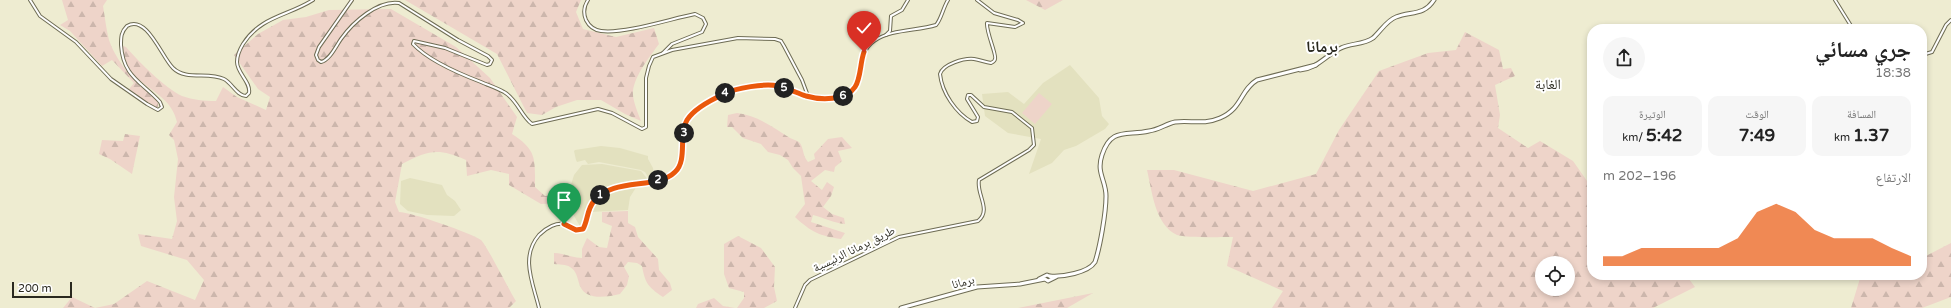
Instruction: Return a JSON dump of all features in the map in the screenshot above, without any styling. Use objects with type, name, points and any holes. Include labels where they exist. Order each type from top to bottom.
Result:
[{"type":"main road","points":[[1050,278],[1048,275],[1045,278],[1048,282],[1050,278],[1093,266],[1095,262],[1106,196],[1099,168],[1102,154],[1110,139],[1118,134],[1150,131],[1174,122],[1197,123],[1216,120],[1236,108],[1254,81],[1266,76],[1299,69],[1306,69],[1316,65],[1340,48],[1363,43],[1372,38],[1394,17],[1423,11],[1434,0]]},
{"type":"main road","name":"برمانا","points":[[901,308],[977,287],[1032,282],[1045,278]]},
{"type":"street","points":[[30,0],[40,16],[76,42],[111,79],[158,110],[162,107],[160,102],[135,81],[124,62],[121,35],[123,30],[129,24],[137,24],[145,28],[169,64],[176,71],[188,75],[220,77],[228,82],[241,95],[246,96],[249,93],[249,88],[237,62],[238,55],[247,39],[265,22],[305,5],[313,0]]},
{"type":"street","points":[[352,0],[319,47],[316,55],[318,60],[321,62],[326,60],[349,29],[377,7],[393,1],[400,3],[458,40],[488,56],[492,60],[490,64],[487,65],[439,46],[414,41],[413,44],[417,48],[430,58],[473,79],[505,92],[510,96],[532,124],[598,109],[612,112],[641,128],[645,128],[647,121],[645,103],[646,78],[652,59],[657,55],[672,50],[738,38],[778,40],[784,46],[800,75],[808,96]]},
{"type":"street","points":[[588,0],[584,10],[585,17],[589,25],[600,31],[620,29],[695,14],[703,18],[706,24],[702,32],[667,46],[662,54]]},
{"type":"street","points":[[538,308],[529,268],[529,253],[533,243],[544,231],[556,224],[567,225],[577,230],[583,229],[593,201],[608,190],[653,181],[673,174],[680,164],[685,124],[693,113],[726,93],[756,86],[779,86],[808,96],[819,98],[843,96],[852,91],[856,84],[864,52],[873,42],[890,31],[891,16],[902,10],[908,0]]},
{"type":"street","points":[[885,35],[936,25],[940,20],[942,9],[948,0]]},
{"type":"street","name":"طريق برمانا الرئيسية","points":[[795,308],[805,285],[810,280],[899,237],[966,224],[980,219],[984,209],[978,188],[979,180],[1032,147],[1035,143],[1032,128],[1012,112],[984,107],[971,95],[968,95],[967,99],[978,117],[977,121],[972,122],[954,106],[943,86],[940,74],[944,68],[966,60],[974,59],[990,63],[995,60],[996,57],[991,45],[987,23],[1015,27],[1023,23],[1018,20],[994,13],[977,0]]},
{"type":"street","points":[[1835,0],[1850,24]]},
{"type":"street","points":[[1927,54],[1932,52],[1946,25],[1951,20]]},
{"type":"street","points":[[667,46],[672,50]]},
{"type":"street","points":[[657,55],[660,58]]},
{"type":"shaded area","points":[[1070,65],[1099,98],[1102,116],[1109,124],[1105,129],[1076,146],[1064,150],[1052,163],[1029,174],[1041,139],[1008,133],[985,116],[982,94],[1008,92],[1024,104],[1043,83]]},
{"type":"shaded area","points":[[601,146],[620,148],[648,156],[653,168],[654,178],[650,180],[645,172],[641,170],[599,162],[588,164],[585,160],[577,162],[575,150]]},
{"type":"shaded area","points":[[602,164],[641,171],[649,181],[606,191],[593,201],[584,225],[581,228],[570,209],[573,203],[569,191],[574,175],[582,165]]},
{"type":"shaded area","points":[[410,178],[442,185],[447,195],[455,201],[461,210],[454,216],[427,215],[408,211],[400,204],[401,181]]},
{"type":"shaded area","points":[[637,186],[630,197],[628,210],[590,212],[593,204],[607,193],[615,189]]},
{"type":"green space","points":[[62,0],[107,0],[103,6],[108,36],[113,49],[129,74],[158,101],[158,108],[145,101],[129,89],[134,83],[112,60],[102,66],[70,31],[60,25],[68,20]]},
{"type":"green space","points":[[405,0],[581,0],[576,12],[583,29],[616,37],[654,28],[659,44],[640,72],[633,91],[634,102],[641,121],[625,114],[601,100],[577,100],[556,107],[542,115],[527,113],[497,54]]},
{"type":"green space","points":[[1026,0],[1063,0],[1045,10]]},
{"type":"green space","points":[[391,9],[456,47],[490,78],[517,117],[512,134],[526,145],[533,156],[535,187],[545,196],[559,195],[568,197],[567,203],[541,204],[509,185],[509,174],[491,170],[467,176],[466,160],[441,152],[427,153],[402,164],[395,202],[399,212],[441,223],[481,240],[516,301],[509,308],[95,308],[114,304],[147,281],[195,300],[204,280],[187,260],[141,246],[138,234],[172,239],[177,221],[174,197],[178,159],[174,140],[169,135],[177,122],[173,110],[166,101],[131,71],[125,60],[123,46],[126,47],[160,80],[182,96],[199,100],[216,101],[223,87],[237,97],[266,110],[270,97],[258,89],[234,55],[258,34],[283,20],[306,17],[329,10]]},
{"type":"green space","points":[[1465,32],[1499,50],[1503,69],[1511,68],[1515,76],[1495,85],[1500,115],[1498,128],[1528,148],[1540,141],[1573,161],[1587,181],[1587,280],[1690,280],[1695,287],[1653,308],[1272,308],[1283,291],[1227,266],[1233,237],[1181,236],[1177,235],[1164,224],[1156,207],[1147,170],[1174,170],[1253,191],[1316,174],[1339,130],[1379,71],[1428,53],[1456,50]]},
{"type":"green space","points":[[1039,93],[1052,104],[1035,124],[1022,113]]},
{"type":"green space","points":[[737,113],[758,119],[799,142],[808,162],[815,159],[814,154],[828,139],[842,137],[852,148],[838,151],[842,161],[835,167],[834,172],[825,170],[811,181],[822,190],[827,182],[834,187],[831,196],[823,207],[832,214],[844,218],[845,224],[837,223],[813,215],[811,222],[845,233],[841,239],[816,232],[795,217],[805,204],[801,176],[788,160],[780,155],[768,152],[761,144],[743,138],[732,127],[727,127],[728,115]]},
{"type":"green space","points":[[125,134],[140,136],[132,174],[110,159],[99,154],[102,140],[123,141]]},
{"type":"green space","points":[[628,211],[628,223],[635,227],[638,237],[658,259],[659,270],[670,283],[672,290],[663,297],[648,284],[644,277],[642,266],[637,263],[628,262],[624,267],[629,276],[627,285],[620,294],[603,297],[587,294],[580,286],[572,269],[567,265],[554,264],[554,253],[582,258],[582,249],[587,238],[599,247],[607,248],[612,226],[602,222],[602,212]]},
{"type":"green space","points":[[738,236],[761,248],[775,267],[774,287],[777,301],[764,308],[737,308],[744,298],[744,292],[729,288],[724,274],[724,244]]},
{"type":"green space","points":[[1951,243],[1951,297],[1922,308],[1851,308],[1859,280],[1927,280],[1927,255]]},
{"type":"green space","points":[[1093,293],[1067,308],[1018,308]]},
{"type":"green space","points":[[72,297],[95,308],[63,308]]},
{"type":"green space","points":[[714,298],[723,306],[735,308],[696,308],[698,304]]},
{"type":"district","name":"برمانا","points":[[1322,46]]},
{"type":"district","name":"الغابة","points":[[1548,84]]},
{"type":"route","points":[[564,224],[576,230],[583,229],[593,201],[608,190],[653,181],[673,174],[678,169],[680,164],[687,120],[693,113],[715,99],[726,93],[734,91],[756,86],[776,85],[799,94],[819,98],[843,96],[852,91],[855,87],[864,52]]}]
